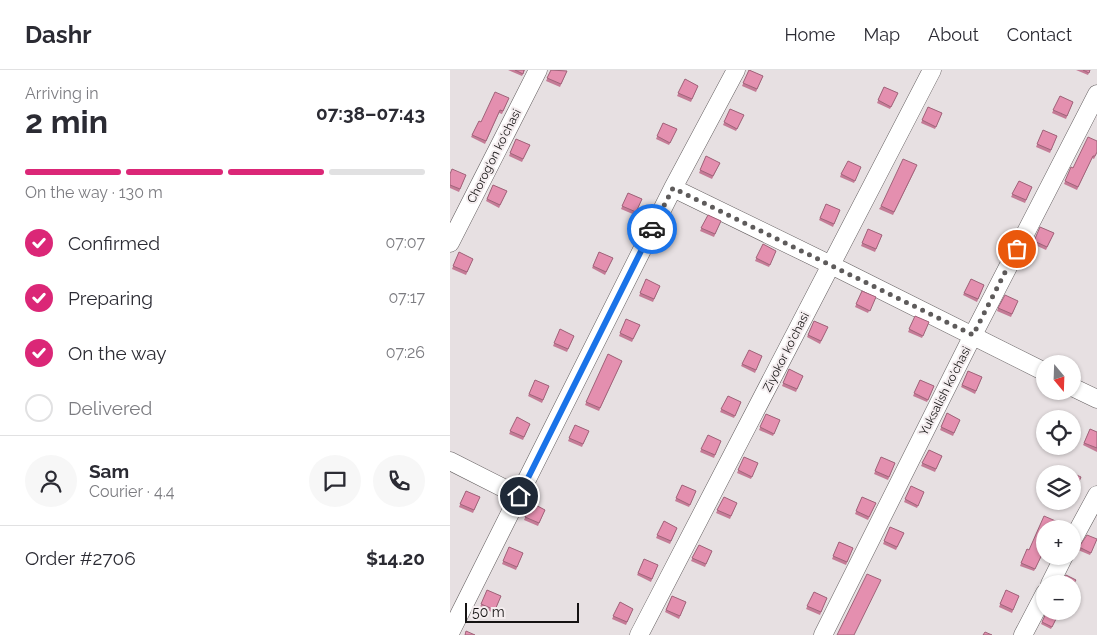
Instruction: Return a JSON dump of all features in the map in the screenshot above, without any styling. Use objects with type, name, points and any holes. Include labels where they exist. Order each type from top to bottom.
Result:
[{"type":"street","name":"Chorog'on ko'chasi","points":[[450,242],[538,70]]},
{"type":"street","points":[[450,633],[673,188],[736,70]]},
{"type":"street","name":"Ziyokor ko'chasi","points":[[639,635],[932,70]]},
{"type":"street","name":"Yuksalish ko'chasi","points":[[823,635],[973,335],[1097,94]]},
{"type":"street","points":[[673,188],[1036,367]]},
{"type":"street","points":[[1081,391],[1097,399]]},
{"type":"street","points":[[450,462],[519,496]]},
{"type":"street","points":[[1081,524],[1097,495]]},
{"type":"street","points":[[1023,635],[1036,610]]},
{"type":"building","points":[[515,70],[524,70],[523,74]]},
{"type":"building","points":[[551,70],[567,71],[561,84],[547,78]]},
{"type":"building","points":[[749,70],[763,76],[757,89],[743,83]]},
{"type":"building","points":[[685,79],[698,86],[692,99],[678,93]]},
{"type":"building","points":[[884,87],[898,93],[891,107],[878,100]]},
{"type":"building","points":[[495,92],[509,98],[503,111],[500,110],[486,141],[472,135],[479,121],[481,122]]},
{"type":"building","points":[[1060,96],[1073,102],[1067,116],[1053,110]]},
{"type":"building","points":[[928,107],[942,113],[936,127],[922,120]]},
{"type":"building","points":[[730,109],[744,115],[737,129],[724,122]]},
{"type":"building","points":[[663,123],[677,129],[670,143],[657,136]]},
{"type":"building","points":[[1043,130],[1057,136],[1051,150],[1037,144]]},
{"type":"building","points":[[1088,137],[1097,141],[1097,152],[1093,156],[1078,187],[1065,181]]},
{"type":"building","points":[[516,139],[530,145],[523,159],[510,153]]},
{"type":"building","points":[[706,156],[720,163],[713,176],[700,170]]},
{"type":"building","points":[[903,159],[917,165],[894,212],[881,206]]},
{"type":"building","points":[[848,161],[861,167],[855,181],[841,174]]},
{"type":"building","points":[[452,169],[466,175],[460,189],[450,185]]},
{"type":"building","points":[[1019,181],[1032,187],[1026,200],[1012,194]]},
{"type":"building","points":[[493,185],[507,191],[500,205],[487,199]]},
{"type":"building","points":[[628,193],[642,199],[636,212],[622,206]]},
{"type":"building","points":[[826,204],[840,210],[834,224],[820,218]]},
{"type":"building","points":[[708,215],[721,221],[715,234],[701,228]]},
{"type":"building","points":[[1040,227],[1054,233],[1047,247],[1034,241]]},
{"type":"building","points":[[868,229],[882,235],[876,249],[862,243]]},
{"type":"building","points":[[763,244],[776,251],[770,265],[756,258]]},
{"type":"building","points":[[459,252],[473,259],[467,272],[453,266]]},
{"type":"building","points":[[599,252],[613,258],[606,272],[593,266]]},
{"type":"building","points":[[646,279],[660,286],[654,299],[640,293]]},
{"type":"building","points":[[971,279],[984,285],[978,299],[964,293]]},
{"type":"building","points":[[862,291],[876,297],[870,311],[856,304]]},
{"type":"building","points":[[1005,295],[1018,301],[1012,314],[998,308]]},
{"type":"building","points":[[915,316],[929,322],[923,336],[909,329]]},
{"type":"building","points":[[626,319],[640,325],[633,339],[620,333]]},
{"type":"building","points":[[814,321],[828,327],[821,341],[808,335]]},
{"type":"building","points":[[560,329],[574,336],[568,349],[554,343]]},
{"type":"building","points":[[749,350],[762,356],[756,370],[742,364]]},
{"type":"building","points":[[608,354],[622,361],[600,408],[586,402]]},
{"type":"building","points":[[789,369],[803,376],[797,389],[783,383]]},
{"type":"building","points":[[968,371],[982,377],[976,391],[962,385]]},
{"type":"building","points":[[535,380],[549,386],[543,400],[529,394]]},
{"type":"building","points":[[920,380],[934,386],[928,400],[914,393]]},
{"type":"building","points":[[728,396],[741,402],[735,416],[721,409]]},
{"type":"building","points":[[947,413],[960,420],[954,433],[941,427]]},
{"type":"building","points":[[766,414],[780,420],[774,434],[760,427]]},
{"type":"building","points":[[517,417],[530,424],[524,437],[510,431]]},
{"type":"building","points":[[575,425],[589,431],[583,444],[569,438]]},
{"type":"building","points":[[1090,429],[1097,432],[1097,448],[1084,443]]},
{"type":"building","points":[[708,435],[721,441],[715,455],[701,449]]},
{"type":"building","points":[[929,450],[942,456],[936,469],[922,463]]},
{"type":"building","points":[[744,457],[758,463],[752,477],[738,470]]},
{"type":"building","points":[[881,457],[895,463],[889,477],[875,471]]},
{"type":"building","points":[[682,485],[696,491],[690,505],[676,498]]},
{"type":"building","points":[[911,486],[924,492],[918,506],[905,499]]},
{"type":"building","points":[[466,491],[480,497],[474,510],[460,504]]},
{"type":"building","points":[[724,497],[737,503],[731,516],[717,510]]},
{"type":"building","points":[[862,497],[876,503],[869,517],[856,511]]},
{"type":"building","points":[[532,503],[545,510],[539,523],[525,517]]},
{"type":"building","points":[[1044,516],[1053,520],[1042,520]]},
{"type":"building","points":[[664,521],[677,528],[671,541],[657,535]]},
{"type":"building","points":[[890,527],[904,533],[897,547],[884,541]]},
{"type":"building","points":[[1036,534],[1037,565],[1035,569],[1021,563],[1027,549],[1029,550]]},
{"type":"building","points":[[1087,535],[1097,539],[1091,553],[1081,548],[1081,544]]},
{"type":"building","points":[[839,542],[853,548],[847,562],[833,556]]},
{"type":"building","points":[[699,545],[712,551],[706,564],[692,558]]},
{"type":"building","points":[[509,547],[523,553],[517,567],[503,561]]},
{"type":"building","points":[[644,559],[658,565],[652,579],[638,573]]},
{"type":"building","points":[[867,574],[881,580],[854,635],[837,635]]},
{"type":"building","points":[[487,590],[501,596],[495,610],[481,604]]},
{"type":"building","points":[[1006,590],[1019,596],[1013,610],[1000,604]]},
{"type":"building","points":[[814,592],[827,598],[821,612],[807,606]]},
{"type":"building","points":[[672,596],[686,602],[680,616],[666,610]]},
{"type":"building","points":[[620,602],[633,609],[627,622],[613,616]]},
{"type":"building","points":[[1043,620],[1056,620],[1052,627],[1042,622]]},
{"type":"building","points":[[466,631],[475,635],[465,635]]},
{"type":"way so far","points":[[652,229],[673,188],[973,335],[1017,249]]},
{"type":"route","points":[[519,496],[652,229]]}]
